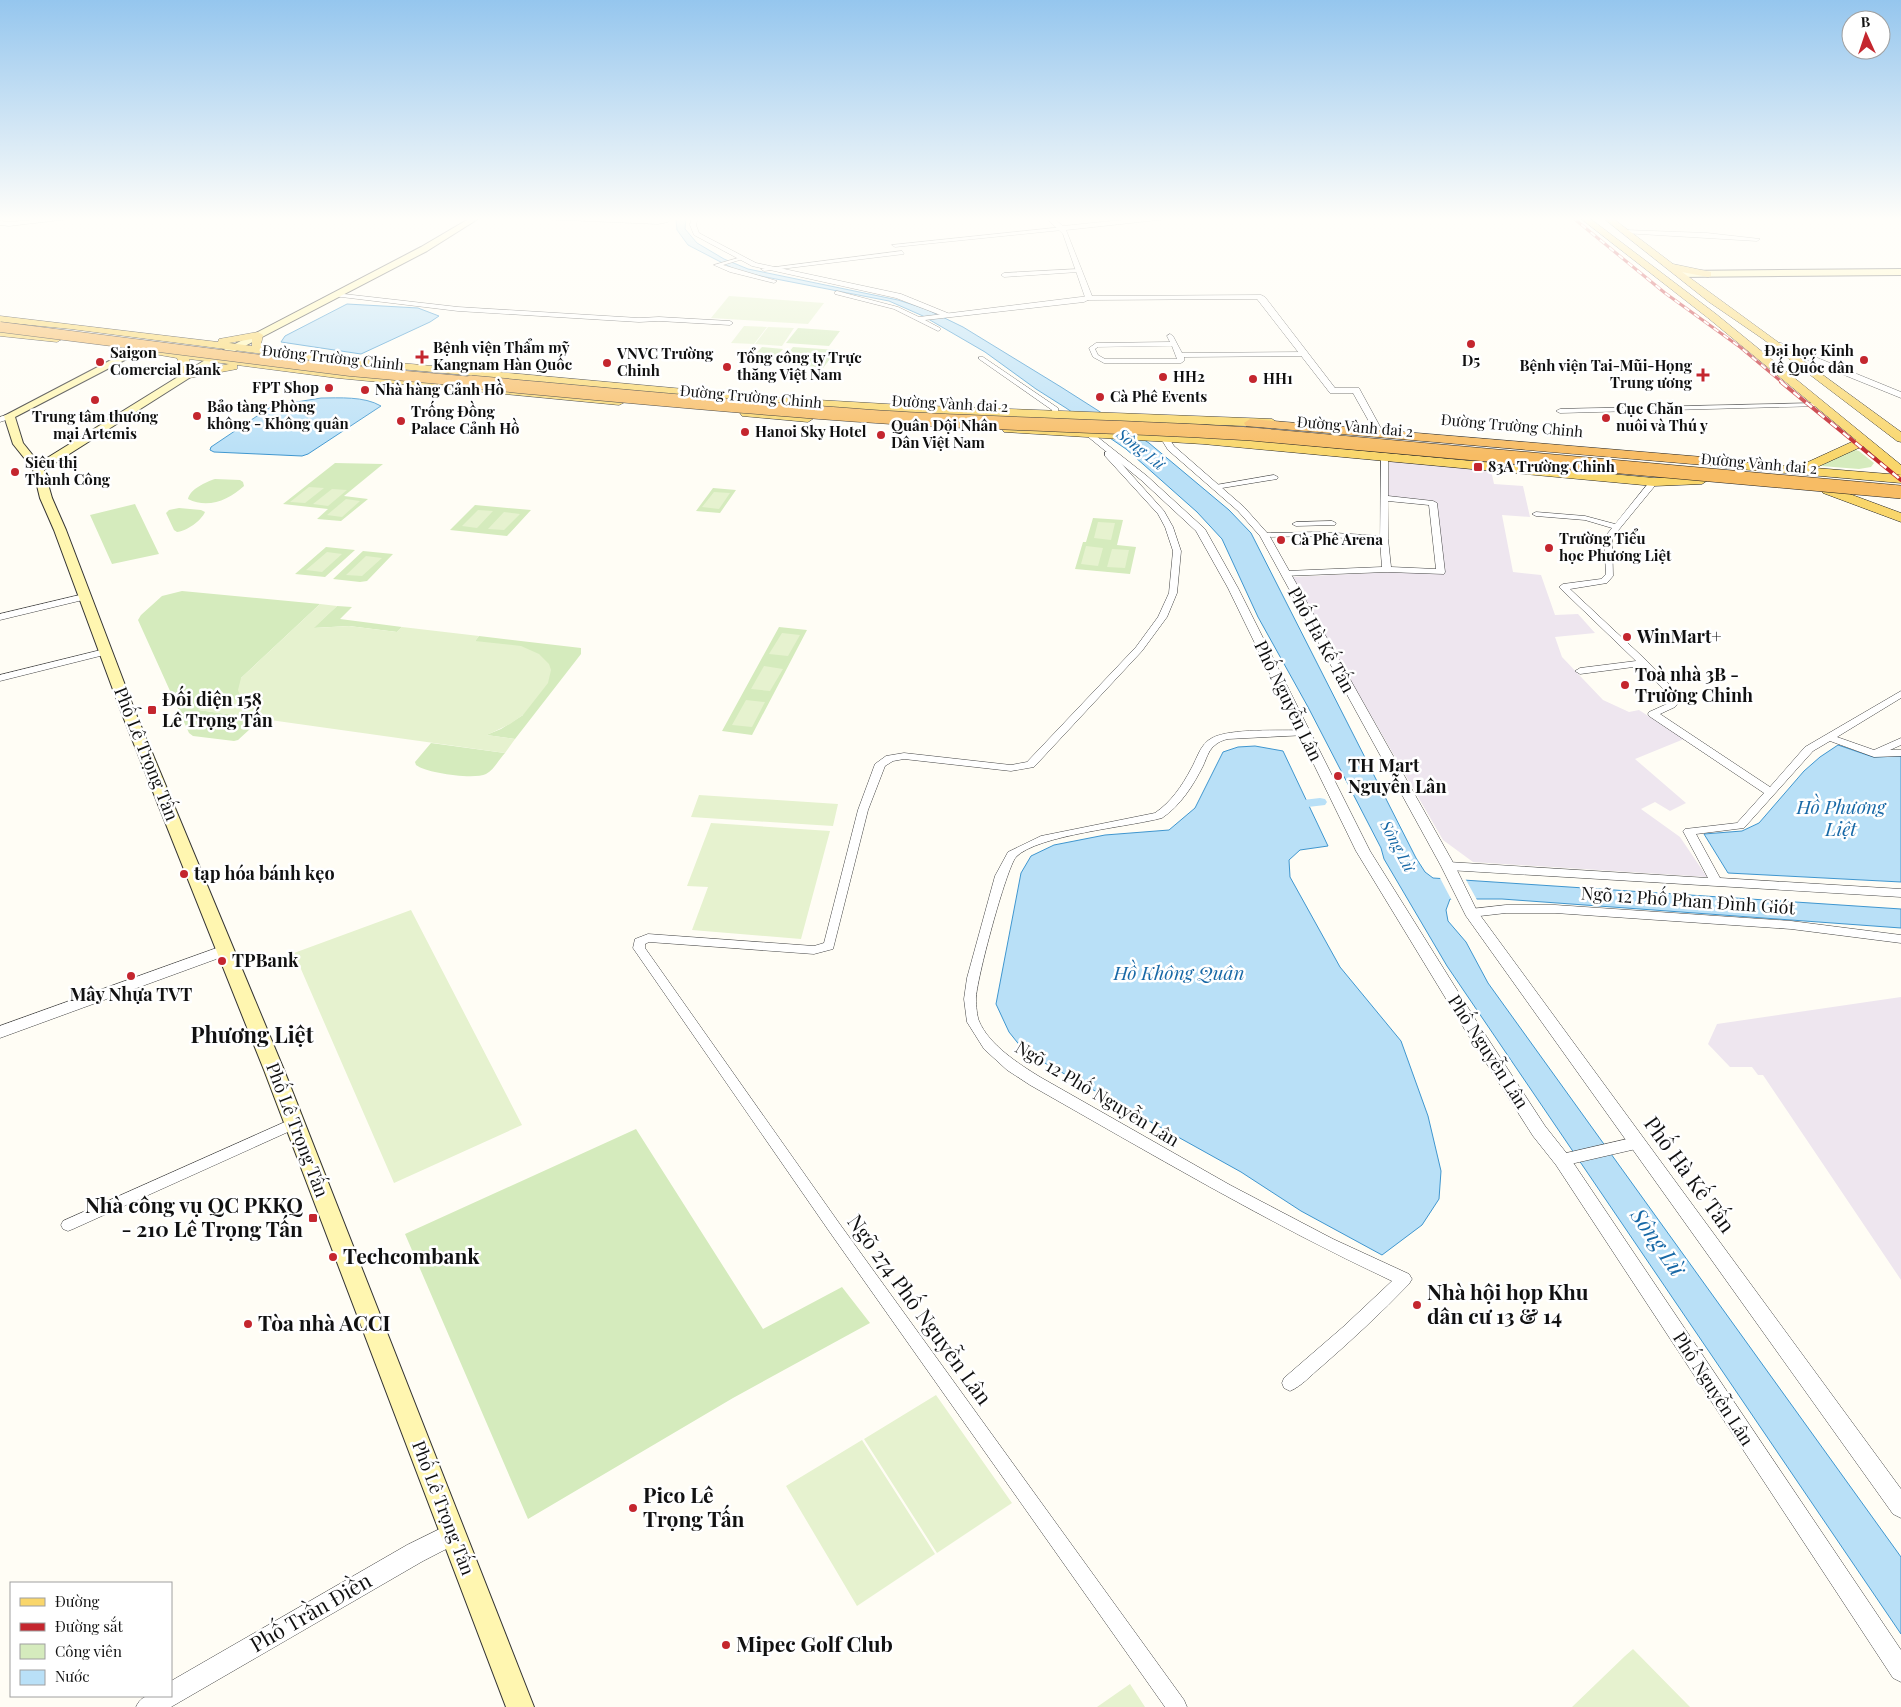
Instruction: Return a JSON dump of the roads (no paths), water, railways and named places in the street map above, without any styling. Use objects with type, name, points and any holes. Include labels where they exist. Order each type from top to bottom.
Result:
[{"type":"highway","name":"Đường Vành đai 2","points":[[0,321],[300,360],[419,372],[796,406],[1251,434],[1897,495]]},
{"type":"highway","name":"Đường Vành đai 2","points":[[0,327],[155,345],[297,365],[792,411],[1251,428],[1901,487]]},
{"type":"highway","points":[[1024,420],[1089,417],[1250,423],[1739,464]]},
{"type":"highway","points":[[1024,420],[1702,480]]},
{"type":"main road","points":[[38,470],[213,359],[334,297]]},
{"type":"main road","points":[[1687,297],[1901,471]]},
{"type":"main road","points":[[1708,297],[1736,318],[1778,345],[1901,438]]},
{"type":"main road","points":[[1712,316],[1736,330],[1901,461]]},
{"type":"main road","points":[[1736,318],[1901,448]]},
{"type":"main road","name":"Đường Trường Chinh","points":[[0,321],[24,321],[357,363],[783,401],[904,409],[1241,420],[1652,454],[1901,479]]},
{"type":"main road","points":[[0,333],[24,321]]},
{"type":"main road","name":"Đường Trường Chinh","points":[[0,333],[139,349],[337,376],[567,398],[890,424],[1202,440],[1654,482],[1702,480]]},
{"type":"main road","points":[[204,344],[258,335]]},
{"type":"main road","points":[[258,335],[256,345],[261,352]]},
{"type":"main road","name":"Phố Lê Trọng Tấn","points":[[139,349],[4,418],[18,444],[38,470],[46,498],[60,530],[105,652],[274,1070],[520,1707]]},
{"type":"main road","points":[[182,355],[188,375]]},
{"type":"main road","points":[[188,375],[249,364]]},
{"type":"main road","points":[[567,398],[582,382]]},
{"type":"main road","points":[[890,424],[904,409]]},
{"type":"main road","name":"Đường Trường Chinh","points":[[1193,419],[1339,439],[1665,474],[1702,480],[1897,495]]},
{"type":"main road","name":"Đường Trường Chinh","points":[[1202,440],[1255,438],[1339,439],[1739,464]]},
{"type":"main road","points":[[1801,470],[1864,441]]},
{"type":"main road","points":[[1884,458],[1901,461]]},
{"type":"main road","points":[[1867,476],[1897,495]]},
{"type":"main road","points":[[1828,490],[1901,518]]},
{"type":"street","points":[[343,297],[435,304],[458,309],[639,320],[659,319],[730,323]]},
{"type":"street","points":[[851,297],[896,308],[938,329]]},
{"type":"street","points":[[902,297],[942,315]]},
{"type":"street","points":[[918,319],[1089,298],[1258,297],[1266,301],[1333,391],[1356,390],[1380,432]]},
{"type":"street","points":[[1170,336],[1180,355],[1181,361],[1104,361],[1095,356],[1092,348],[1096,345],[1173,344]]},
{"type":"street","points":[[1778,345],[1901,395]]},
{"type":"street","points":[[1180,355],[1305,354]]},
{"type":"street","points":[[981,358],[1056,409],[1056,415]]},
{"type":"street","points":[[1810,369],[1832,367]]},
{"type":"street","points":[[1560,411],[1820,404]]},
{"type":"street","name":"Phố Nguyễn Lân","points":[[1090,434],[1115,453],[1200,529],[1233,588],[1303,733],[1370,863],[1471,1026],[1539,1131],[1567,1159],[1901,1670]]},
{"type":"street","name":"Phố Hà Kế Tấn","points":[[1158,437],[1242,509],[1264,536],[1468,906],[1630,1144],[1901,1507]]},
{"type":"street","name":"Ngõ 274 Phố Nguyễn Lân","points":[[1115,453],[1108,454],[1161,513],[1169,527],[1177,551],[1173,593],[1162,617],[1139,650],[1030,765],[1011,768],[904,756],[890,758],[880,764],[863,810],[828,946],[822,949],[814,950],[648,938],[639,942],[639,948],[717,1063],[1177,1707]]},
{"type":"street","points":[[1384,456],[1384,539],[1387,569]]},
{"type":"street","points":[[1216,487],[1274,477]]},
{"type":"street","points":[[1654,482],[1608,538],[1610,574],[1604,581],[1563,587],[1644,663],[1677,698],[1672,705],[1653,714],[1769,791]]},
{"type":"street","points":[[1286,574],[1387,569],[1441,572],[1433,503],[1384,498]]},
{"type":"street","points":[[1331,513],[1334,534]]},
{"type":"street","points":[[1536,514],[1585,518],[1618,527]]},
{"type":"street","points":[[1296,524],[1332,523]]},
{"type":"street","points":[[1264,536],[1334,534],[1384,539]]},
{"type":"street","points":[[0,617],[84,597]]},
{"type":"street","points":[[0,678],[105,652]]},
{"type":"street","points":[[1580,672],[1644,663]]},
{"type":"street","points":[[1716,882],[1689,831],[1740,826],[1769,791],[1809,749],[1901,694]]},
{"type":"street","name":"Ngõ 12 Phố Nguyễn Lân","points":[[1290,1383],[1364,1318],[1404,1279],[1328,1244],[1250,1202],[1131,1137],[1012,1066],[989,1046],[973,1022],[970,999],[973,978],[1001,876],[1012,855],[1044,838],[1158,816],[1168,810],[1186,786],[1211,743],[1221,738],[1303,733]]},
{"type":"street","points":[[1828,736],[1874,754],[1901,753]]},
{"type":"street","points":[[1874,754],[1901,742]]},
{"type":"street","points":[[1450,872],[1716,882],[1901,893]]},
{"type":"street","name":"Ngõ 12 Phố Phan Đình Giót","points":[[1468,906],[1564,910],[1791,925],[1901,939]]},
{"type":"street","points":[[0,1032],[224,950]]},
{"type":"street","points":[[68,1224],[294,1123]]},
{"type":"street","points":[[1567,1159],[1630,1144]]},
{"type":"street","name":"Phố Trần Điền","points":[[172,1693],[415,1553],[452,1534]]},
{"type":"street","points":[[148,1707],[166,1697]]},
{"type":"water","name":"Sông Lừ","points":[[867,297],[882,297],[898,300],[926,309],[963,327],[1061,387],[1149,443],[1229,510],[1251,533],[1416,858],[1425,872],[1433,878],[1901,909],[1901,928],[1502,899],[1450,899],[1446,910],[1448,921],[1466,942],[1488,983],[1901,1557],[1901,1634],[1447,966],[1384,859],[1381,848],[1308,707],[1258,617],[1222,539],[1197,512],[1126,449],[1036,389],[985,352],[923,316],[889,301]]},
{"type":"water","points":[[347,304],[418,308],[439,316],[361,354],[281,342],[285,336]]},
{"type":"water","points":[[321,398],[359,399],[381,406],[308,454],[302,456],[214,452],[210,450],[211,447],[272,406]]},
{"type":"water","name":"Hồ Phương Liệt","points":[[1838,745],[1873,757],[1901,756],[1901,882],[1728,873],[1704,834],[1742,831],[1759,823],[1804,771]]},
{"type":"water","name":"Hồ Không Quân","points":[[1255,746],[1283,751],[1328,846],[1300,850],[1289,860],[1290,877],[1340,967],[1401,1041],[1428,1116],[1441,1171],[1439,1199],[1422,1225],[1382,1255],[1301,1211],[1241,1172],[1025,1052],[1009,1032],[996,1004],[1021,873],[1031,856],[1054,845],[1105,835],[1169,830],[1195,808],[1223,752],[1238,747]]},
{"type":"waterway","points":[[1308,803],[1320,802]]},
{"type":"railway","points":[[1670,297],[1740,347],[1783,383]]},
{"type":"railway","points":[[1781,382],[1901,480]]},
{"type":"place","name":"D5","points":[[1471,344]]},
{"type":"place","name":"Bệnh viện Thẩm mỹ Kangnam Hàn Quốc","points":[[422,357]]},
{"type":"place","name":"Đại học Kinh tế Quốc dân","points":[[1864,360]]},
{"type":"place","name":"Saigon Comercial Bank","points":[[100,362]]},
{"type":"place","name":"VNVC Trường Chinh","points":[[607,363]]},
{"type":"place","name":"Tổng công ty Trực thăng Việt Nam","points":[[727,367]]},
{"type":"place","name":"Bệnh viện Tai-Mũi-Họng Trung ương","points":[[1703,375]]},
{"type":"place","name":"HH2","points":[[1163,377]]},
{"type":"place","name":"HH1","points":[[1253,379]]},
{"type":"place","name":"FPT Shop","points":[[329,388]]},
{"type":"place","name":"Nhà hàng Cảnh Hồ","points":[[365,390]]},
{"type":"place","name":"Cà Phê Events","points":[[1100,397]]},
{"type":"place","name":"Trung tâm thương mại Artemis","points":[[95,400]]},
{"type":"place","name":"Bảo tàng Phòng không - Không quân","points":[[197,416]]},
{"type":"place","name":"Cục Chăn nuôi và Thú y","points":[[1606,418]]},
{"type":"place","name":"Trống Đồng Palace Cảnh Hồ","points":[[401,421]]},
{"type":"place","name":"Hanoi Sky Hotel","points":[[745,432]]},
{"type":"place","name":"Quân Dội Nhân Dân Việt Nam","points":[[881,435]]},
{"type":"place","name":"83A Trường Chinh","points":[[1478,467]]},
{"type":"place","name":"Siêu thị Thành Công","points":[[15,472]]},
{"type":"place","name":"Cà Phê Arena","points":[[1281,540]]},
{"type":"place","name":"Trường Tiểu học Phương Liệt","points":[[1549,548]]},
{"type":"place","name":"WinMart+","points":[[1627,637]]},
{"type":"place","name":"Toà nhà 3B - Trường Chinh","points":[[1625,685]]},
{"type":"place","name":"Đối diện 158 Lê Trọng Tấn","points":[[152,710]]},
{"type":"place","name":"TH Mart Nguyễn Lân","points":[[1338,776]]},
{"type":"place","name":"tạp hóa bánh kẹo","points":[[184,874]]},
{"type":"place","name":"TPBank","points":[[222,961]]},
{"type":"place","name":"Mây Nhựa TVT","points":[[131,976]]},
{"type":"place","name":"Nhà công vụ QC PKKQ - 210 Lê Trọng Tấn","points":[[313,1218]]},
{"type":"place","name":"Techcombank","points":[[333,1257]]},
{"type":"place","name":"Nhà hội họp Khu dân cư 13 & 14","points":[[1417,1305]]},
{"type":"place","name":"Tòa nhà ACCI","points":[[248,1324]]},
{"type":"place","name":"Pico Lê Trọng Tấn","points":[[633,1508]]},
{"type":"place","name":"Mipec Golf Club","points":[[726,1645]]},
{"type":"district","name":"Phương Liệt","points":[[252,1035]]}]
